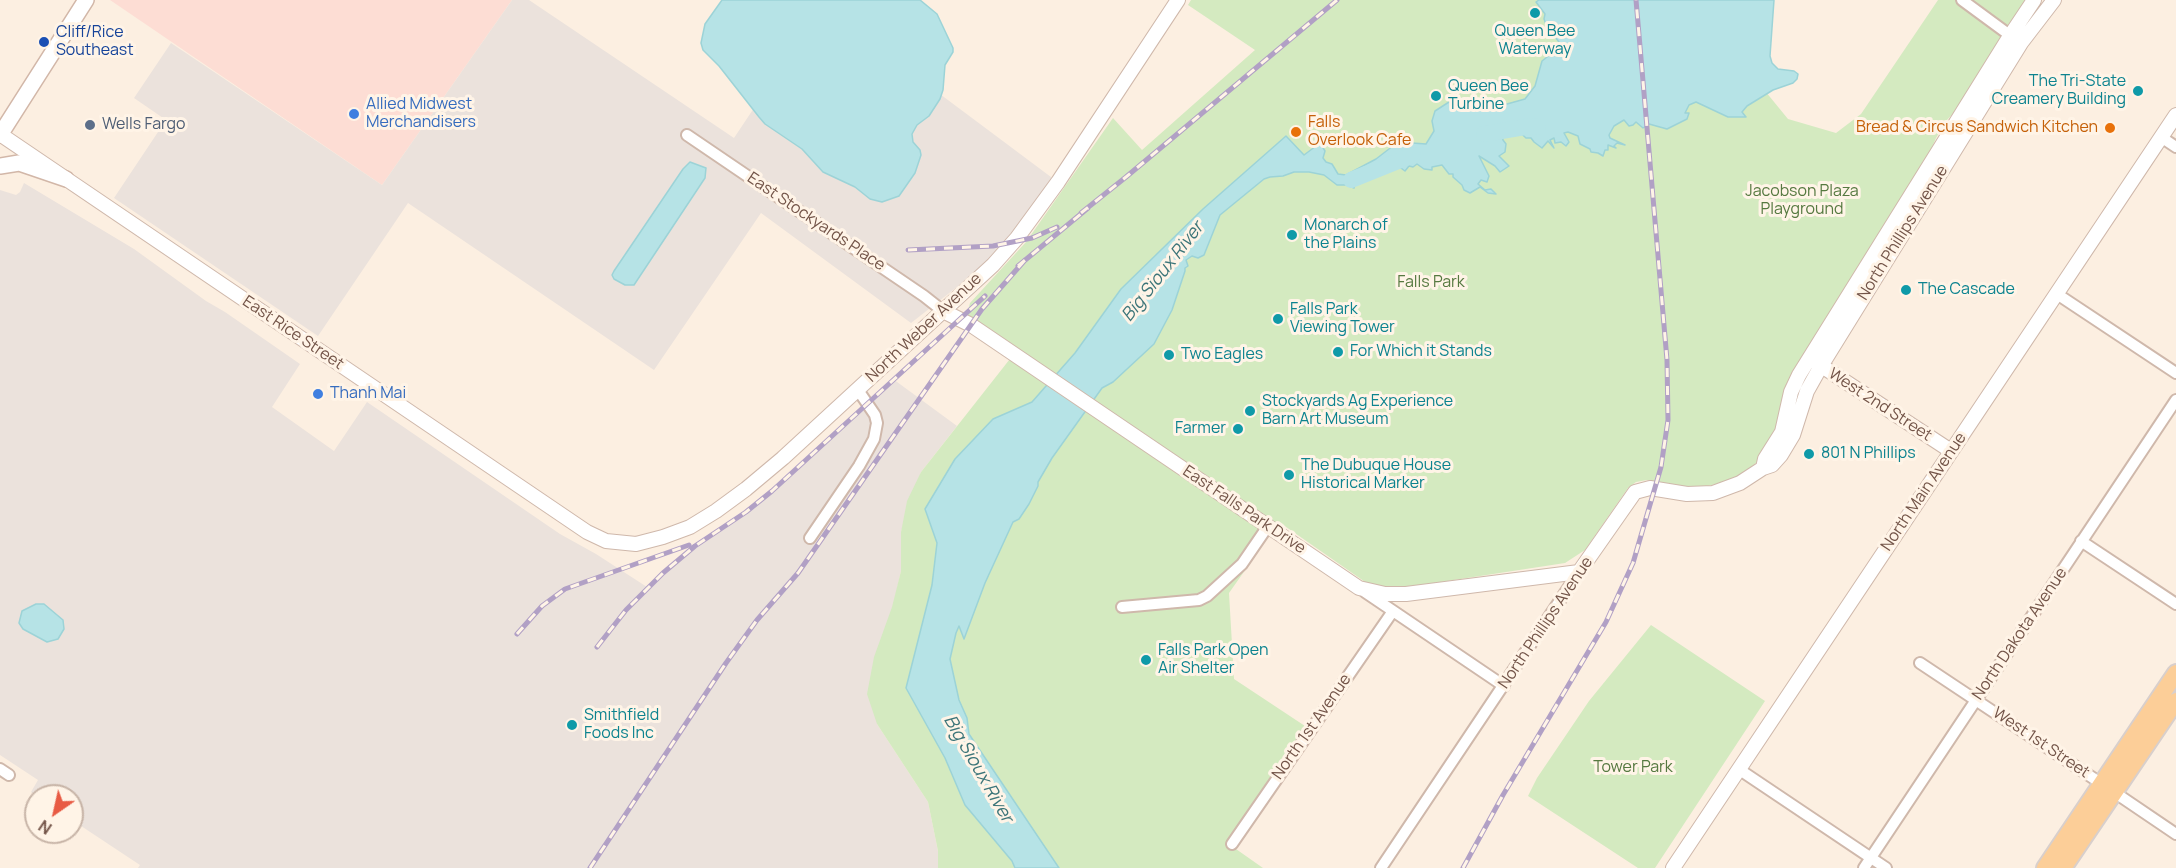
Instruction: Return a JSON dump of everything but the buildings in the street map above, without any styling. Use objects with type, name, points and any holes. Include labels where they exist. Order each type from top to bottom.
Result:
[{"type":"main road","points":[[0,134],[86,0]]},
{"type":"main road","points":[[0,166],[12,162],[19,163],[66,179]]},
{"type":"main road","points":[[2063,868],[2176,673]]},
{"type":"main road","points":[[2045,868],[2176,701]]},
{"type":"street","name":"North Weber Avenue","points":[[587,532],[606,541],[636,544],[690,527],[716,512],[762,476],[858,390],[993,265],[1017,238],[1058,182],[1178,0]]},
{"type":"street","points":[[1962,0],[2015,39]]},
{"type":"street","name":"North Phillips Avenue","points":[[1381,868],[1635,492],[1650,488],[1687,494],[1713,493],[1740,483],[1763,468],[1765,459],[1782,432],[1793,387],[1815,362],[2015,39],[2034,0]]},
{"type":"street","name":"North Phillips Avenue","points":[[2015,39],[2054,0]]},
{"type":"street","name":"North Main Avenue","points":[[1673,868],[2176,115]]},
{"type":"street","name":"East Rice Street","points":[[0,134],[587,532]]},
{"type":"street","name":"East Stockyards Place","points":[[687,135],[943,311]]},
{"type":"street","points":[[2162,137],[2176,147]]},
{"type":"street","points":[[2057,294],[2176,373]]},
{"type":"street","name":"East Falls Park Drive","points":[[943,311],[960,318],[1359,588],[1385,594],[1406,594],[1579,572]]},
{"type":"street","name":"West 2nd Street","points":[[1815,362],[1951,451]]},
{"type":"street","points":[[810,538],[859,466],[874,439],[877,423],[875,415],[858,390]]},
{"type":"street","name":"North Dakota Avenue","points":[[1864,868],[2176,400]]},
{"type":"street","points":[[1122,607],[1199,600],[1207,596],[1242,564],[1268,526]]},
{"type":"street","points":[[2081,541],[2176,604]]},
{"type":"street","points":[[1359,588],[1504,686]]},
{"type":"street","name":"North 1st Avenue","points":[[1232,844],[1393,610]]},
{"type":"street","name":"West 1st Street","points":[[1920,663],[2176,834]]},
{"type":"street","points":[[1740,770],[1886,868]]},
{"type":"shaded area","name":"Allied Midwest Merchandisers","points":[[110,0],[512,0],[382,185]]},
{"type":"shaded area","points":[[512,0],[529,0],[734,138],[756,105],[881,50],[1055,180],[997,252],[911,323],[761,213],[654,370],[408,203],[318,336],[114,198],[166,120],[134,98],[171,43],[382,185]]},
{"type":"shaded area","points":[[24,183],[134,249],[300,364],[272,407],[334,451],[367,402],[560,534],[647,587],[695,546],[746,512],[772,491],[893,379],[957,426],[921,472],[901,532],[901,571],[893,607],[877,724],[928,802],[938,851],[938,868],[138,868],[140,865],[84,828],[84,784],[36,784],[38,780],[0,755],[0,190],[16,195]]},
{"type":"green space","name":"Falls Park","points":[[1191,0],[1741,0],[1743,64],[1788,119],[1836,133],[1861,114],[1938,0],[2029,0],[1963,103],[1946,121],[1926,162],[1793,379],[1780,424],[1757,462],[1750,468],[1731,480],[1704,487],[1685,487],[1647,480],[1636,482],[1628,488],[1585,550],[1565,563],[1395,589],[1368,584],[1279,522],[1229,593],[1234,679],[1305,726],[1226,842],[1263,868],[938,868],[938,851],[928,802],[877,724],[867,694],[874,657],[892,607],[901,571],[901,532],[907,501],[921,472],[1017,350],[967,315],[970,303],[1026,242],[1113,118],[1142,150],[1255,50],[1188,5]]},
{"type":"green space","name":"Tower Park","points":[[1651,625],[1765,701],[1655,868],[1638,868],[1528,796],[1537,778],[1589,701]]},
{"type":"water","points":[[722,0],[920,0],[937,14],[953,52],[945,65],[940,99],[929,116],[917,125],[912,134],[913,142],[921,155],[915,173],[899,196],[882,202],[870,199],[855,187],[823,172],[802,149],[765,124],[719,66],[703,50],[701,43],[705,24]]},
{"type":"water","points":[[1539,0],[1774,0],[1770,56],[1772,63],[1778,69],[1794,71],[1798,74],[1797,79],[1747,106],[1742,112],[1746,117],[1728,117],[1696,102],[1689,105],[1685,113],[1689,113],[1687,119],[1667,129],[1649,124],[1643,128],[1636,122],[1629,126],[1624,120],[1614,126],[1609,135],[1610,138],[1625,145],[1617,143],[1614,146],[1616,148],[1608,145],[1608,150],[1605,150],[1603,156],[1591,152],[1590,149],[1580,144],[1578,136],[1568,132],[1564,133],[1569,142],[1566,146],[1561,142],[1555,143],[1554,138],[1550,140],[1554,148],[1548,141],[1542,148],[1531,138],[1526,138],[1511,124],[1502,135],[1506,144],[1505,152],[1499,156],[1509,166],[1500,172],[1479,156],[1489,176],[1487,182],[1481,180],[1478,184],[1485,190],[1491,189],[1496,194],[1488,193],[1480,187],[1470,193],[1464,190],[1453,174],[1449,174],[1442,165],[1432,167],[1432,170],[1424,169],[1417,164],[1413,167],[1409,166],[1405,171],[1387,161],[1356,180],[1354,188],[1337,185],[1324,175],[1309,172],[1294,172],[1270,177],[1264,179],[1220,215],[1204,255],[1198,258],[1192,256],[1186,260],[1188,266],[1185,268],[1172,310],[1154,344],[1113,382],[1102,388],[1052,458],[1029,504],[1019,519],[1013,522],[985,583],[964,639],[959,626],[956,633],[950,659],[959,700],[967,718],[969,734],[1059,868],[1015,868],[1012,861],[965,805],[945,758],[906,688],[932,585],[937,543],[925,509],[955,459],[993,419],[1032,402],[1075,353],[1121,289],[1203,209],[1286,136],[1304,155],[1320,143],[1325,151],[1323,158],[1326,162],[1332,164],[1338,174],[1346,175],[1376,159],[1398,142],[1426,144],[1434,131],[1432,121],[1435,111],[1449,102],[1471,104],[1493,101],[1507,104],[1525,99],[1535,86],[1542,61],[1560,47],[1559,42],[1547,27],[1545,14],[1536,2]]},
{"type":"water","points":[[690,162],[706,168],[705,178],[634,285],[625,285],[614,279],[612,275],[614,271]]},
{"type":"water","points":[[36,604],[44,604],[63,620],[64,629],[58,639],[47,642],[23,629],[19,623],[22,611]]},
{"type":"waterway","name":"Big Sioux River","points":[[1484,134],[1531,126],[1538,127]]},
{"type":"waterway","name":"Big Sioux River","points":[[1351,180],[1413,155]]},
{"type":"railway","points":[[1081,213],[1337,0]]},
{"type":"railway","points":[[1463,868],[1503,795],[1606,622],[1633,563],[1661,467],[1668,420],[1667,360],[1636,0]]},
{"type":"railway","points":[[1018,266],[1088,208]]},
{"type":"railway","points":[[908,250],[993,246],[1032,238],[1057,227]]},
{"type":"railway","points":[[590,868],[726,663],[757,620],[798,573],[982,309],[1025,260]]},
{"type":"railway","points":[[597,647],[626,610],[663,573],[695,546],[746,512],[772,491],[985,296]]},
{"type":"railway","points":[[517,634],[542,606],[565,589],[689,545]]},
{"type":"place","name":"Queen Bee Waterway","points":[[1535,13]]},
{"type":"place","name":"Cliff/Rice Southeast","points":[[44,42]]},
{"type":"place","name":"The Tri-State Creamery Building","points":[[2138,91]]},
{"type":"place","name":"Queen Bee Turbine","points":[[1436,96]]},
{"type":"place","name":"Allied Midwest Merchandisers","points":[[354,114]]},
{"type":"place","name":"Wells Fargo","points":[[90,125]]},
{"type":"place","name":"Bread & Circus Sandwich Kitchen","points":[[2110,128]]},
{"type":"place","name":"Falls Overlook Cafe","points":[[1296,132]]},
{"type":"place","name":"Monarch of the Plains","points":[[1292,235]]},
{"type":"place","name":"The Cascade","points":[[1906,290]]},
{"type":"place","name":"Falls Park Viewing Tower","points":[[1278,319]]},
{"type":"place","name":"For Which it Stands","points":[[1338,352]]},
{"type":"place","name":"Two Eagles","points":[[1169,355]]},
{"type":"place","name":"Thanh Mai","points":[[318,394]]},
{"type":"place","name":"Stockyards Ag Experience Barn Art Museum","points":[[1250,411]]},
{"type":"place","name":"Farmer","points":[[1238,429]]},
{"type":"place","name":"801 N Phillips","points":[[1809,454]]},
{"type":"place","name":"The Dubuque House Historical Marker","points":[[1289,475]]},
{"type":"place","name":"Falls Park Open Air Shelter","points":[[1146,660]]},
{"type":"place","name":"Smithfield Foods Inc","points":[[572,725]]},
{"type":"park label","name":"Jacobson Plaza Playground","points":[[1802,201]]}]
